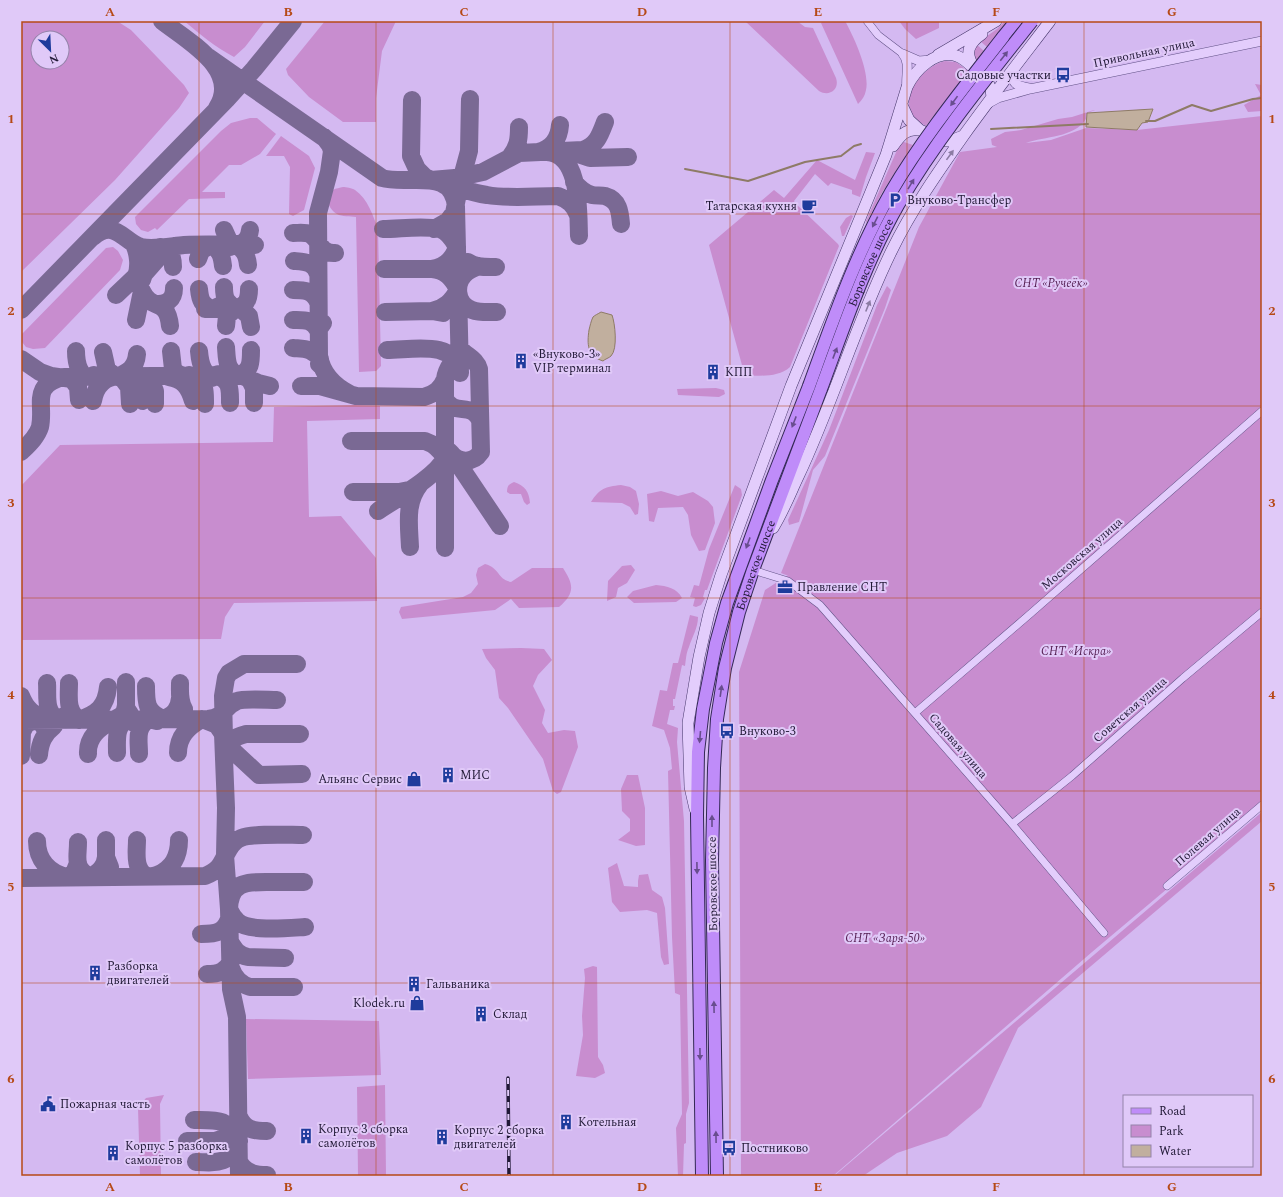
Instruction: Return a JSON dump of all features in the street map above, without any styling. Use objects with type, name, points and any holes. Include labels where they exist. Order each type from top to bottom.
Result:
[{"type":"main road","points":[[697,815],[690,787],[688,723],[699,657],[709,613],[721,575],[791,386],[886,154],[906,89],[911,78],[945,50],[996,21]]},
{"type":"main road","points":[[976,70],[969,57],[969,48],[975,39],[996,21]]},
{"type":"main road","name":"Боровское шоссе","points":[[702,1176],[697,815],[698,752],[702,709],[716,643],[736,576],[854,265],[872,227],[891,192],[919,149],[960,92],[1016,21]]},
{"type":"main road","name":"Боровское шоссе","points":[[717,1176],[712,862],[714,768],[716,724],[723,678],[739,612],[753,570],[820,390],[868,266],[898,206],[930,156],[968,103],[1032,21]]},
{"type":"main road","points":[[764,541],[781,512],[815,439],[891,251],[911,213],[932,179],[981,111],[1050,21]]},
{"type":"main road","points":[[932,60],[942,55],[954,56],[965,61],[985,78],[995,93]]},
{"type":"main road","points":[[902,105],[911,124],[919,130],[945,142],[964,136]]},
{"type":"main road","points":[[886,154],[902,134],[910,130],[919,130]]},
{"type":"street","points":[[867,21],[878,35],[903,54],[919,61],[932,60]]},
{"type":"street","name":"Привольная улица","points":[[1030,89],[1262,41]]},
{"type":"street","points":[[903,54],[908,63],[906,89]]},
{"type":"street","points":[[1012,70],[1012,76],[1016,84],[1020,87],[1030,89]]},
{"type":"street","points":[[995,93],[1030,89]]},
{"type":"street","points":[[981,111],[995,99],[1030,89]]},
{"type":"street","name":"Московская улица","points":[[915,713],[1262,411]]},
{"type":"street","name":"Садовая улица","points":[[753,570],[788,580],[820,605],[1012,824],[1104,933]]},
{"type":"street","name":"Советская улица","points":[[1012,824],[1072,776],[1262,612]]},
{"type":"street","name":"Полевая улица","points":[[1167,886],[1262,805]]},
{"type":"green space","points":[[21,21],[117,21],[131,30],[184,85],[189,93],[179,108],[115,180],[21,272]]},
{"type":"green space","points":[[184,21],[265,21],[245,47],[234,57],[214,45]]},
{"type":"green space","points":[[325,21],[396,21],[382,51],[376,98],[376,122],[343,122],[309,97],[288,75],[286,69]]},
{"type":"green space","points":[[745,21],[797,21],[805,27],[813,28],[836,78],[837,82],[835,89],[830,93],[823,93],[819,91]]},
{"type":"green space","points":[[823,21],[845,21],[857,45],[866,74],[867,83],[865,94],[858,104],[821,23]]},
{"type":"green space","points":[[899,21],[939,21],[939,28],[916,39]]},
{"type":"green space","points":[[1005,21],[1007,21],[987,47],[980,41],[997,29]]},
{"type":"green space","points":[[975,43],[984,51],[976,62],[971,51]]},
{"type":"green space","points":[[945,61],[956,62],[968,71],[926,126],[912,114],[909,106],[909,97],[912,89],[923,74],[930,68]]},
{"type":"green space","points":[[1255,84],[1262,85],[1262,111],[1248,112],[1244,105],[1261,95]]},
{"type":"green space","points":[[1095,110],[1087,113],[1086,119],[1074,130],[1059,136],[1026,143],[1051,140],[1086,128],[1137,130],[1262,116],[1262,809],[1092,952],[833,1176],[741,1176],[739,672],[765,590],[788,575],[781,573],[919,227],[960,152],[997,147],[992,145],[991,139],[1005,132],[1021,130]]},
{"type":"green space","points":[[250,118],[257,118],[276,134],[260,154],[241,165],[229,165],[202,192],[225,192],[225,198],[189,199],[157,230],[155,228],[148,232],[141,230],[136,224],[135,217],[221,131],[231,123]]},
{"type":"green space","points":[[281,136],[309,156],[315,168],[304,210],[293,216],[289,214],[290,167],[284,156],[266,156]]},
{"type":"green space","points":[[901,141],[913,145],[883,191],[866,223],[866,221]]},
{"type":"green space","points":[[866,152],[875,153],[860,197],[852,194],[852,190],[831,183],[828,186],[815,174],[794,201],[839,246],[790,367],[780,373],[763,376],[745,376],[709,245],[774,190],[784,198],[817,160],[855,180]]},
{"type":"green space","points":[[343,187],[354,189],[360,194],[370,208],[378,229],[381,366],[376,371],[359,372],[356,217],[337,214],[331,209],[328,202],[330,193],[334,189]]},
{"type":"green space","points":[[851,215],[853,216],[844,236],[842,236],[840,227],[846,218]]},
{"type":"green space","points":[[113,247],[118,251],[123,260],[120,270],[45,348],[33,349],[26,347],[22,342],[22,334],[106,248]]},
{"type":"green space","points":[[887,286],[891,290],[885,308],[825,456],[813,470],[799,522],[789,525],[788,520],[829,430],[877,305]]},
{"type":"green space","points":[[716,388],[724,390],[725,394],[719,397],[678,395],[677,389]]},
{"type":"green space","points":[[355,405],[380,406],[380,419],[307,421],[309,517],[341,516],[376,558],[377,601],[234,603],[225,617],[221,639],[21,640],[21,486],[60,445],[273,442],[274,407]]},
{"type":"green space","points":[[514,482],[524,487],[529,495],[530,503],[527,505],[521,494],[510,494],[507,492],[507,488]]},
{"type":"green space","points":[[621,485],[630,487],[636,491],[639,504],[638,514],[635,515],[630,507],[622,503],[591,502],[603,489]]},
{"type":"green space","points":[[735,485],[741,489],[742,495],[707,590],[705,590],[703,597],[705,598],[701,605],[696,607],[693,606],[695,598],[690,597],[694,585],[699,586],[709,549]]},
{"type":"green space","points":[[661,491],[678,496],[693,492],[708,501],[713,507],[715,523],[705,550],[699,551],[691,535],[688,515],[683,507],[658,508],[654,522],[649,521],[647,494]]},
{"type":"green space","points":[[485,564],[493,568],[506,581],[511,582],[532,568],[563,568],[571,584],[570,593],[559,607],[519,608],[511,599],[495,610],[402,619],[399,612],[401,607],[463,597],[471,593],[478,584],[476,575],[478,568]]},
{"type":"green space","points":[[631,565],[635,570],[627,583],[618,588],[616,597],[607,601],[608,581],[622,566]]},
{"type":"green space","points":[[656,585],[671,588],[682,598],[676,602],[634,603],[627,597],[633,591]]},
{"type":"green space","points":[[690,615],[698,617],[697,625],[687,652],[685,666],[682,665],[675,699],[673,699],[673,706],[675,706],[674,710],[670,710],[667,724],[678,728],[677,742],[684,821],[689,1103],[686,1114],[686,1143],[684,1144],[683,1176],[678,1176],[676,1128],[682,1114],[680,995],[675,993],[672,937],[668,771],[672,769],[670,748],[664,730],[652,726],[660,690],[667,691],[673,663],[678,663]]},
{"type":"green space","points":[[482,649],[544,649],[552,660],[538,675],[533,686],[545,710],[542,723],[548,733],[564,730],[575,731],[578,747],[561,792],[557,794],[553,791],[543,759],[508,708],[499,698],[495,670],[486,658]]},
{"type":"green space","points":[[627,775],[638,775],[645,808],[645,845],[636,846],[618,840],[630,831],[630,819],[622,811],[621,789]]},
{"type":"green space","points":[[1262,812],[1262,821],[1018,1028],[981,1107],[947,1136],[897,1153],[863,1176],[834,1176]]},
{"type":"green space","points":[[617,863],[624,886],[638,887],[639,875],[648,874],[652,890],[662,897],[665,908],[669,964],[664,965],[661,957],[657,913],[647,910],[620,912],[612,902],[608,868]]},
{"type":"green space","points":[[593,966],[597,967],[598,1057],[603,1065],[605,1073],[595,1078],[576,1076],[583,1035],[582,1016],[585,978],[584,969]]},
{"type":"green space","points":[[246,1019],[379,1021],[381,1075],[248,1079]]},
{"type":"green space","points":[[385,1085],[386,1176],[358,1176],[357,1087]]},
{"type":"green space","points":[[164,1095],[160,1104],[161,1176],[140,1176],[138,1108],[146,1098]]},
{"type":"water","points":[[1153,109],[1148,122],[1142,123],[1137,130],[1086,127],[1087,113]]},
{"type":"water","points":[[601,312],[612,315],[615,336],[615,348],[613,353],[610,357],[603,361],[591,353],[588,345],[591,322],[593,317]]},
{"type":"waterway","points":[[1146,121],[1155,121],[1192,105],[1211,111],[1253,99],[1262,98]]},
{"type":"waterway","points":[[991,129],[1088,124]]},
{"type":"waterway","points":[[685,169],[748,181],[805,162],[841,156],[854,146],[861,144]]},
{"type":"taxiway","points":[[162,21],[197,47],[208,57],[217,69],[222,81],[223,94],[217,108]]},
{"type":"taxiway","points":[[21,310],[227,99],[254,69],[293,21]]},
{"type":"taxiway","points":[[208,57],[382,178],[393,180],[428,180],[438,182],[447,186],[453,194],[456,207],[460,373],[456,362],[450,355],[441,351],[420,348],[387,350]]},
{"type":"taxiway","points":[[434,229],[448,221],[454,213],[469,151],[470,99]]},
{"type":"taxiway","points":[[412,100],[411,156],[417,169],[425,177],[431,180],[455,178],[483,172],[519,153],[583,150],[595,142],[600,135],[605,122]]},
{"type":"taxiway","points":[[538,152],[543,151],[554,143],[558,135],[560,125]]},
{"type":"taxiway","points":[[510,157],[518,143],[519,127]]},
{"type":"taxiway","points":[[324,137],[330,145],[332,151],[329,172],[318,213],[319,356],[323,368],[330,379],[350,394]]},
{"type":"taxiway","points":[[547,152],[558,155],[566,162],[572,173],[577,199],[579,236]]},
{"type":"taxiway","points":[[575,153],[590,158],[628,157]]},
{"type":"taxiway","points":[[574,182],[587,193],[605,196],[613,200],[618,207],[621,224]]},
{"type":"taxiway","points":[[442,183],[475,193],[496,196],[558,196],[571,203],[578,215]]},
{"type":"taxiway","points":[[383,229],[426,227],[440,229],[446,232],[457,247],[453,256],[445,265],[432,269]]},
{"type":"taxiway","points":[[93,237],[101,232],[113,230],[141,247],[151,248],[184,245],[255,245]]},
{"type":"taxiway","points":[[224,230],[229,241],[238,245],[247,239],[250,230]]},
{"type":"taxiway","points":[[293,233],[310,234],[323,249],[330,253],[335,253]]},
{"type":"taxiway","points":[[116,295],[136,276],[138,260],[137,251],[134,244]]},
{"type":"taxiway","points":[[198,259],[201,251],[210,245],[220,253],[223,266]]},
{"type":"taxiway","points":[[230,247],[234,245],[243,250],[246,255],[248,265]]},
{"type":"taxiway","points":[[142,280],[144,274],[166,249],[174,246]]},
{"type":"taxiway","points":[[160,247],[167,249],[171,254],[173,267]]},
{"type":"taxiway","points":[[294,261],[309,263],[314,267],[318,274]]},
{"type":"taxiway","points":[[468,262],[478,266],[496,267]]},
{"type":"taxiway","points":[[479,266],[468,271],[460,281],[458,287],[460,298],[462,303],[472,310],[481,312],[497,312]]},
{"type":"taxiway","points":[[384,269],[432,269],[441,271],[448,275],[458,290],[448,304],[432,311]]},
{"type":"taxiway","points":[[224,287],[226,300],[236,308],[243,306],[247,302],[249,289]]},
{"type":"taxiway","points":[[156,304],[167,302],[173,296],[174,288]]},
{"type":"taxiway","points":[[199,289],[201,299],[206,306],[213,309],[219,306]]},
{"type":"taxiway","points":[[293,290],[311,293],[318,302]]},
{"type":"taxiway","points":[[142,291],[150,301],[166,311],[170,326]]},
{"type":"taxiway","points":[[136,320],[142,291]]},
{"type":"taxiway","points":[[226,326],[227,316],[236,308]]},
{"type":"taxiway","points":[[205,309],[241,309],[249,316],[251,327]]},
{"type":"taxiway","points":[[385,312],[432,311],[443,313]]},
{"type":"taxiway","points":[[293,320],[305,320],[311,322],[318,330],[323,323]]},
{"type":"taxiway","points":[[226,347],[229,368],[239,376],[243,374],[250,366],[251,350]]},
{"type":"taxiway","points":[[450,452],[453,456],[466,461],[474,459],[481,452],[479,369],[478,365],[459,347]]},
{"type":"taxiway","points":[[293,348],[311,351],[320,359],[319,364]]},
{"type":"taxiway","points":[[445,548],[445,379],[458,349]]},
{"type":"taxiway","points":[[76,351],[79,369],[85,376],[94,375]]},
{"type":"taxiway","points":[[171,351],[173,369],[180,375],[189,375]]},
{"type":"taxiway","points":[[199,351],[200,360],[206,373],[209,375],[219,374]]},
{"type":"taxiway","points":[[103,352],[107,370],[117,377],[125,373],[133,366],[137,354]]},
{"type":"taxiway","points":[[21,359],[40,372],[51,376],[72,379],[78,387],[79,400]]},
{"type":"taxiway","points":[[21,452],[39,431],[41,419],[41,397],[43,391],[47,385],[64,377],[241,375],[258,383],[270,386]]},
{"type":"taxiway","points":[[137,378],[141,376],[151,381],[155,391],[155,404]]},
{"type":"taxiway","points":[[188,378],[193,376],[203,384],[205,391],[205,404]]},
{"type":"taxiway","points":[[212,378],[217,376],[225,380],[230,390],[230,403]]},
{"type":"taxiway","points":[[93,401],[96,390],[102,383],[109,378],[118,377],[126,378],[133,383],[139,390],[143,401]]},
{"type":"taxiway","points":[[169,377],[185,384],[193,401]]},
{"type":"taxiway","points":[[249,378],[254,388],[254,403]]},
{"type":"taxiway","points":[[123,379],[129,387],[130,404]]},
{"type":"taxiway","points":[[301,386],[320,386],[356,396],[424,397],[437,391],[442,386],[445,379]]},
{"type":"taxiway","points":[[445,399],[453,407],[472,411],[480,420]]},
{"type":"taxiway","points":[[351,441],[425,441],[436,447],[445,458],[441,465],[425,480],[378,511]]},
{"type":"taxiway","points":[[451,453],[500,526]]},
{"type":"taxiway","points":[[410,547],[410,506],[415,491],[420,484]]},
{"type":"taxiway","points":[[353,492],[399,492],[409,490]]},
{"type":"taxiway","points":[[297,664],[244,664],[229,673],[226,678],[223,696],[224,738],[230,748],[259,775],[302,774]]},
{"type":"taxiway","points":[[126,682],[126,708],[130,714]]},
{"type":"taxiway","points":[[47,683],[48,703],[51,712],[58,720],[64,716]]},
{"type":"taxiway","points":[[69,683],[70,708],[79,720],[100,709],[105,700],[108,687]]},
{"type":"taxiway","points":[[180,683],[181,700],[184,709]]},
{"type":"taxiway","points":[[146,686],[146,697],[150,710],[163,719],[170,716],[175,711],[180,698]]},
{"type":"taxiway","points":[[21,696],[25,705],[31,711],[38,716],[47,719]]},
{"type":"taxiway","points":[[21,720],[208,719],[222,714],[233,703],[240,700],[277,700]]},
{"type":"taxiway","points":[[88,754],[88,748],[95,734],[103,726],[123,714],[126,704]]},
{"type":"taxiway","points":[[117,753],[120,726],[127,719],[134,723]]},
{"type":"taxiway","points":[[139,754],[138,739],[142,726],[149,719],[157,721]]},
{"type":"taxiway","points":[[178,753],[178,747],[182,737],[192,725],[202,719],[217,725],[223,734],[226,808],[225,855],[229,909],[233,916],[238,922],[251,927],[270,929],[305,927]]},
{"type":"taxiway","points":[[21,756],[22,732],[26,724],[35,720],[44,727],[46,734]]},
{"type":"taxiway","points":[[39,755],[40,746],[43,739],[54,726]]},
{"type":"taxiway","points":[[224,755],[231,741],[246,734],[300,734]]},
{"type":"taxiway","points":[[21,878],[205,876],[218,868],[231,845],[241,838],[262,835],[303,835]]},
{"type":"taxiway","points":[[106,840],[106,857],[110,867]]},
{"type":"taxiway","points":[[137,840],[138,865],[142,873],[147,876],[162,873],[171,865],[177,853],[179,840]]},
{"type":"taxiway","points":[[37,841],[39,854],[42,860],[45,865],[55,872],[67,877],[74,873],[78,863]]},
{"type":"taxiway","points":[[78,842],[77,858],[79,866],[81,870],[90,877],[101,869],[106,857]]},
{"type":"taxiway","points":[[239,1176],[237,1017],[231,989],[230,900],[236,888],[247,883],[304,882]]},
{"type":"taxiway","points":[[201,934],[211,934],[223,929],[230,916]]},
{"type":"taxiway","points":[[230,942],[237,952],[248,957],[285,958]]},
{"type":"taxiway","points":[[207,974],[221,972],[227,968],[231,961]]},
{"type":"taxiway","points":[[231,968],[238,980],[250,987],[294,987]]},
{"type":"taxiway","points":[[239,1117],[244,1125],[250,1129],[267,1131]]},
{"type":"taxiway","points":[[194,1120],[209,1120],[226,1124],[235,1133],[239,1141],[232,1154],[227,1158],[217,1162],[196,1162]]},
{"type":"taxiway","points":[[187,1141],[215,1141],[227,1137]]},
{"type":"taxiway","points":[[215,1141],[229,1147],[242,1167],[252,1173],[267,1175]]},
{"type":"railway","points":[[508,1078],[509,1176]]},
{"type":"place","name":"Садовые участки","points":[[1063,75]]},
{"type":"place","name":"Внуково-Трансфер","points":[[895,200]]},
{"type":"place","name":"Татарская кухня","points":[[809,206]]},
{"type":"place","name":"«Внуково-3» VIP терминал","points":[[521,361]]},
{"type":"place","name":"КПП","points":[[713,372]]},
{"type":"place","name":"Правление СНТ","points":[[785,587]]},
{"type":"place","name":"Внуково-3","points":[[727,731]]},
{"type":"place","name":"МИС","points":[[448,775]]},
{"type":"place","name":"Альянс Сервис","points":[[414,779]]},
{"type":"place","name":"Разборка двигателей","points":[[95,973]]},
{"type":"place","name":"Гальваника","points":[[414,984]]},
{"type":"place","name":"Klodek.ru","points":[[417,1003]]},
{"type":"place","name":"Склад","points":[[481,1014]]},
{"type":"place","name":"Пожарная часть","points":[[48,1104]]},
{"type":"place","name":"Котельная","points":[[566,1122]]},
{"type":"place","name":"Корпус 3 сборка самолётов","points":[[306,1136]]},
{"type":"place","name":"Корпус 2 сборка двигателей","points":[[442,1137]]},
{"type":"place","name":"Постниково","points":[[729,1148]]},
{"type":"place","name":"Корпус 5 разборка самолётов","points":[[113,1153]]},
{"type":"park label","name":"СНТ «Ручеёк»","points":[[1051,283]]},
{"type":"park label","name":"СНТ «Искра»","points":[[1076,651]]},
{"type":"park label","name":"СНТ «Заря-50»","points":[[885,938]]}]
